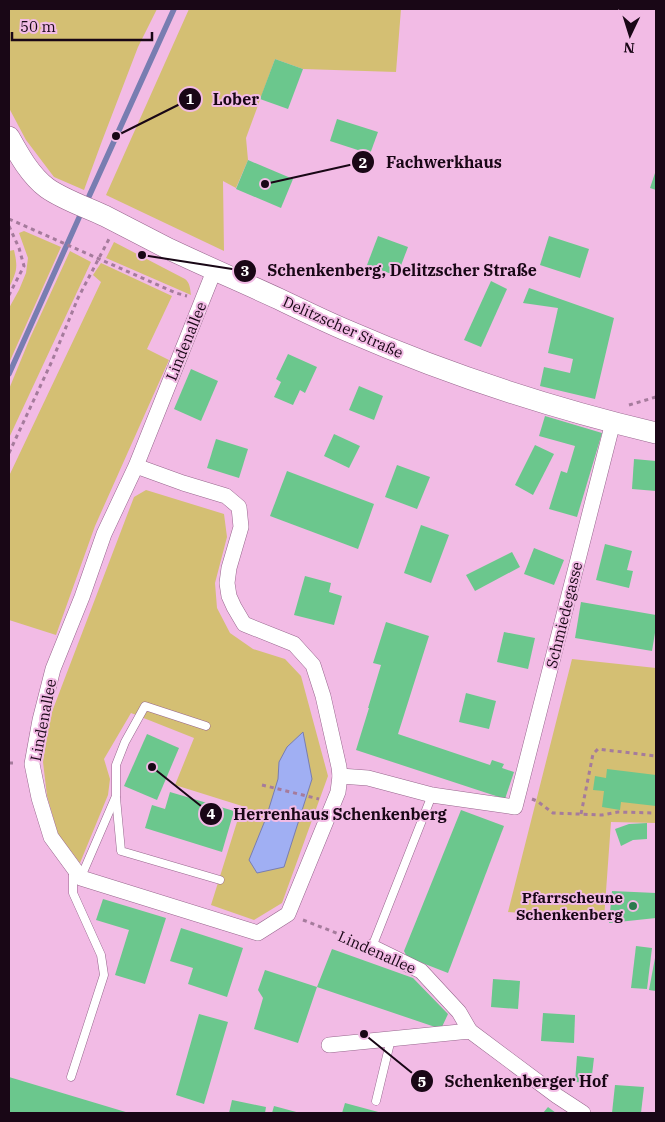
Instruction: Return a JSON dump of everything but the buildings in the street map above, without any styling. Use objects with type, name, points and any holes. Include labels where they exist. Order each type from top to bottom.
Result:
[{"type":"street","name":"Delitzscher Straße","points":[[9,137],[36,178],[48,188],[108,226],[281,300],[348,332],[431,364],[507,391],[618,414],[656,433]]},
{"type":"street","name":"Lindenallee","points":[[77,873],[51,837],[39,798],[32,764],[40,720],[53,669],[82,597],[104,534],[136,466],[214,271]]},
{"type":"street","name":"Schmiedegasse","points":[[432,795],[515,807],[618,414]]},
{"type":"street","points":[[77,873],[258,933],[288,914],[338,792],[339,767],[314,665],[294,644],[244,624],[229,596],[227,583],[229,568],[241,527],[239,507],[226,496],[182,483],[136,466]]},
{"type":"street","points":[[340,776],[368,778],[432,795]]},
{"type":"street","name":"Lindenallee","points":[[372,948],[421,971],[459,1012],[470,1031]]},
{"type":"street","points":[[329,1045],[470,1031],[556,1096],[584,1113]]},
{"type":"lane","points":[[206,726],[145,706],[125,742],[116,765],[116,796],[121,851],[220,880]]},
{"type":"lane","points":[[372,948],[432,795]]},
{"type":"lane","points":[[71,1078],[104,975],[101,956],[73,893],[77,873],[116,796]]},
{"type":"lane","points":[[376,1101],[391,1039]]},
{"type":"path","points":[[9,219],[176,293],[202,301]]},
{"type":"path","points":[[9,226],[19,248],[24,266],[9,296]]},
{"type":"path","points":[[9,453],[52,361],[78,298],[98,259],[108,226]]},
{"type":"path","points":[[618,414],[656,397]]},
{"type":"path","points":[[581,814],[593,754],[598,749],[656,756]]},
{"type":"path","points":[[262,785],[314,797]]},
{"type":"path","points":[[536,801],[553,814],[656,813]]},
{"type":"path","name":"Lindenallee","points":[[288,914],[372,948]]},
{"type":"shaded area","points":[[9,9],[157,9],[138,47],[84,190],[54,177],[26,140],[9,108]]},
{"type":"shaded area","points":[[189,9],[401,9],[396,72],[303,69],[275,59],[246,138],[248,160],[236,188],[223,181],[224,251],[106,195]]},
{"type":"shaded area","points":[[24,231],[61,247],[9,363],[9,308],[26,273],[28,258],[19,233]]},
{"type":"shaded area","points":[[114,242],[185,279],[189,284],[191,295],[106,258]]},
{"type":"shaded area","points":[[14,250],[16,269],[9,288],[9,251]]},
{"type":"shaded area","points":[[70,251],[91,262],[9,438],[9,389]]},
{"type":"shaded area","points":[[101,263],[172,296],[147,349],[169,360],[95,526],[56,635],[9,620],[9,476],[101,282],[93,275]]},
{"type":"shaded area","points":[[146,490],[224,514],[227,537],[215,583],[217,608],[230,633],[253,649],[285,659],[301,676],[328,776],[282,903],[254,920],[211,905],[242,806],[175,785],[194,738],[131,713],[104,759],[110,779],[108,795],[80,863],[58,834],[47,796],[43,762],[50,717],[134,497]]},
{"type":"shaded area","points":[[572,659],[656,668],[656,823],[611,822],[604,919],[508,912]]},
{"type":"water","points":[[303,732],[312,779],[284,867],[257,873],[249,860],[266,818],[278,779],[279,762],[287,747]]},
{"type":"waterway","points":[[86,203],[174,9]]},
{"type":"waterway","points":[[9,374],[82,211]]},
{"type":"place","name":"Lober","points":[[116,136]]},
{"type":"place","name":"Fachwerkhaus","points":[[265,184]]},
{"type":"place","name":"Schenkenberg, Delitzscher Straße","points":[[142,255]]},
{"type":"place","name":"Herrenhaus Schenkenberg","points":[[152,767]]},
{"type":"place","name":"Pfarrscheune Schenkenberg","points":[[633,906]]},
{"type":"place","name":"Schenkenberger Hof","points":[[364,1034]]}]
